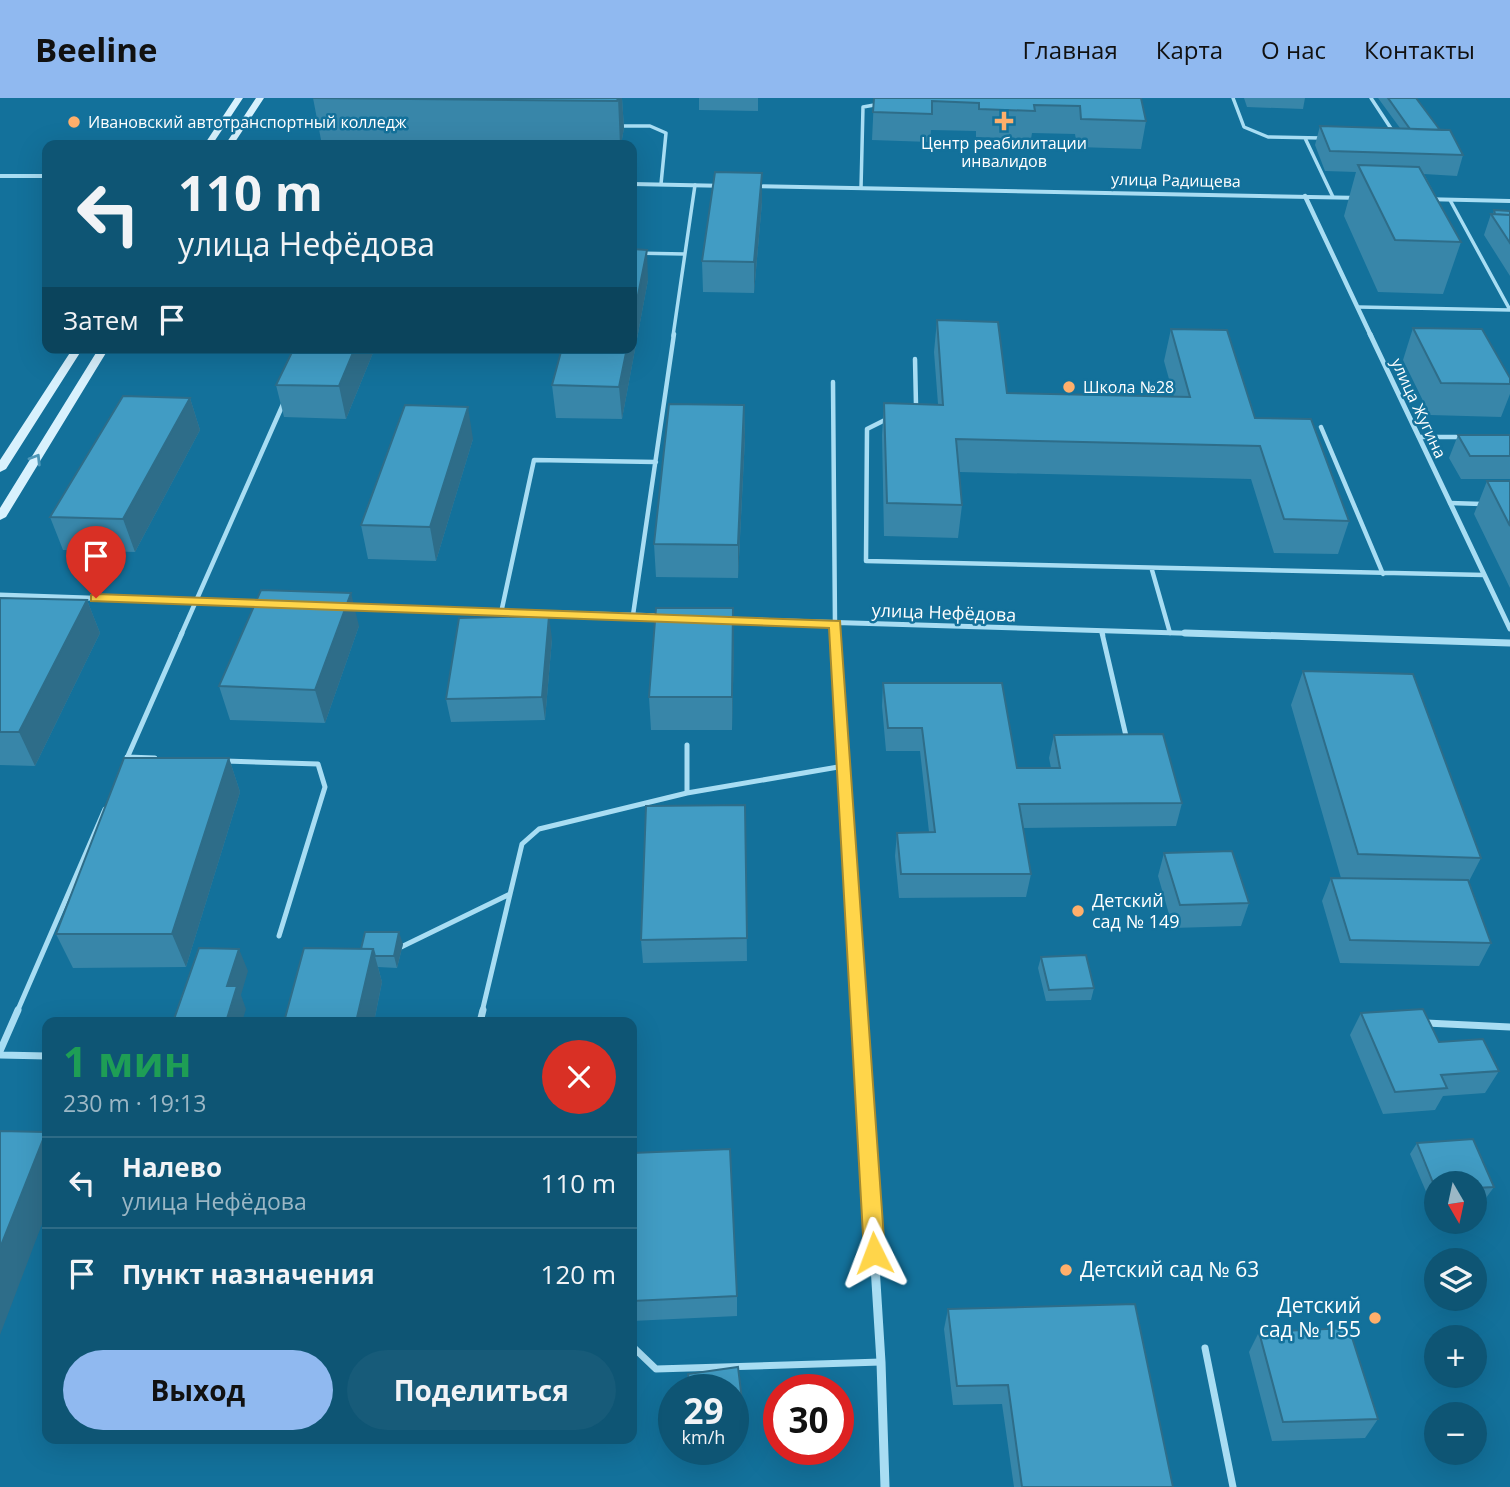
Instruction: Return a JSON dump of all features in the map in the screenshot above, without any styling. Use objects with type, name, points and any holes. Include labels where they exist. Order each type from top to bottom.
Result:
[{"type":"main road","points":[[211,140],[239,98]]},
{"type":"main road","points":[[232,140],[260,98]]},
{"type":"main road","points":[[0,470],[74,354]]},
{"type":"main road","points":[[0,517],[100,354]]},
{"type":"street","points":[[0,176],[42,176]]},
{"type":"street","name":"улица Радищева","points":[[637,184],[1373,198]]},
{"type":"street","name":"улица Жугина","points":[[1305,196],[1510,629]]},
{"type":"street","points":[[1413,199],[1510,201]]},
{"type":"street","points":[[0,595],[264,604]]},
{"type":"street","points":[[334,607],[673,617]]},
{"type":"street","name":"улица Нефёдова","points":[[714,619],[1510,643]]},
{"type":"street","points":[[835,624],[881,1362],[885,1487]]},
{"type":"lane","points":[[1233,98],[1244,127],[1268,137],[1331,138]]},
{"type":"lane","points":[[1371,98],[1392,130],[1384,137]]},
{"type":"lane","points":[[861,188],[863,107],[888,102]]},
{"type":"lane","points":[[611,125],[650,126],[666,133],[661,184]]},
{"type":"lane","points":[[1305,138],[1333,197]]},
{"type":"lane","points":[[633,615],[695,185]]},
{"type":"lane","points":[[1358,307],[1510,310],[1450,200]]},
{"type":"lane","points":[[637,253],[684,254]]},
{"type":"lane","points":[[904,411],[916,405],[915,359]]},
{"type":"lane","points":[[832,382],[835,624]]},
{"type":"lane","points":[[122,770],[194,601],[288,393]]},
{"type":"lane","points":[[892,417],[867,429],[866,561],[1484,575]]},
{"type":"lane","points":[[1321,427],[1383,573]]},
{"type":"lane","points":[[1419,437],[1471,437]]},
{"type":"lane","points":[[501,612],[534,460],[656,462]]},
{"type":"lane","points":[[1450,503],[1486,504]]},
{"type":"lane","points":[[1152,569],[1170,634]]},
{"type":"lane","points":[[1102,632],[1126,736]]},
{"type":"lane","points":[[687,745],[687,793]]},
{"type":"lane","points":[[127,757],[168,759]]},
{"type":"lane","points":[[222,761],[317,764],[325,787],[279,936]]},
{"type":"lane","points":[[481,1017],[522,844],[539,829],[687,793],[844,766]]},
{"type":"lane","points":[[42,1056],[0,1053],[110,796]]},
{"type":"lane","points":[[392,952],[510,894]]},
{"type":"lane","points":[[1414,1023],[1510,1027]]},
{"type":"lane","points":[[1205,1348],[1233,1487]]},
{"type":"lane","points":[[637,1351],[656,1369],[881,1362]]},
{"type":"building","points":[[313,98],[618,98],[617,101]]},
{"type":"building","points":[[874,98],[1141,98],[1146,121],[1081,119],[1080,106],[1034,105],[1035,111],[979,109],[979,103],[932,101],[932,114],[873,112]]},
{"type":"building","points":[[1388,98],[1416,98],[1440,130],[1410,129]]},
{"type":"building","points":[[1320,126],[1450,130],[1463,155],[1330,151]]},
{"type":"building","points":[[1358,165],[1419,167],[1461,242],[1395,240]]},
{"type":"building","points":[[715,172],[762,173],[754,262],[702,261]]},
{"type":"building","points":[[1494,210],[1510,211],[1510,215],[1495,214]]},
{"type":"building","points":[[1491,214],[1510,215],[1510,243]]},
{"type":"building","points":[[637,249],[647,250],[637,300]]},
{"type":"building","points":[[937,320],[998,322],[1007,393],[1190,397],[1171,329],[1227,330],[1255,418],[1311,419],[1349,521],[1284,519],[1260,446],[956,439],[962,505],[887,503],[884,403],[943,405]]},
{"type":"building","points":[[1413,328],[1482,329],[1510,378],[1510,384],[1441,383]]},
{"type":"building","points":[[291,354],[352,354],[339,386],[276,385]]},
{"type":"building","points":[[560,354],[626,354],[619,387],[552,385]]},
{"type":"building","points":[[123,396],[190,398],[123,519],[50,517]]},
{"type":"building","points":[[669,404],[744,405],[738,545],[654,544]]},
{"type":"building","points":[[405,405],[468,407],[430,527],[361,525]]},
{"type":"building","points":[[1458,435],[1510,435],[1510,456],[1470,456]]},
{"type":"building","points":[[1487,481],[1510,481],[1510,526]]},
{"type":"building","points":[[261,590],[351,593],[315,690],[219,686]]},
{"type":"building","points":[[0,598],[87,600],[19,732],[0,732]]},
{"type":"building","points":[[656,608],[733,608],[732,697],[649,697]]},
{"type":"building","points":[[549,616],[542,697],[446,699],[459,618]]},
{"type":"building","points":[[1303,671],[1413,674],[1481,858],[1358,854]]},
{"type":"building","points":[[883,683],[1002,683],[1017,768],[1060,768],[1054,735],[1163,734],[1182,803],[1019,804],[1031,874],[901,874],[897,833],[935,832],[922,728],[888,728]]},
{"type":"building","points":[[124,758],[229,758],[172,934],[56,934]]},
{"type":"building","points":[[745,805],[747,938],[641,940],[646,806]]},
{"type":"building","points":[[1232,851],[1249,903],[1180,905],[1164,853]]},
{"type":"building","points":[[1331,878],[1468,880],[1491,943],[1350,940]]},
{"type":"building","points":[[365,932],[399,932],[394,956],[375,956],[373,949],[361,949]]},
{"type":"building","points":[[199,948],[239,949],[227,986],[237,986],[228,1017],[175,1017]]},
{"type":"building","points":[[304,948],[373,949],[357,1017],[285,1017]]},
{"type":"building","points":[[1086,955],[1094,988],[1049,990],[1041,957]]},
{"type":"building","points":[[1423,1009],[1439,1042],[1483,1039],[1499,1071],[1441,1075],[1447,1088],[1395,1092],[1361,1013]]},
{"type":"building","points":[[0,1131],[42,1132],[42,1142],[0,1248]]},
{"type":"building","points":[[1473,1139],[1487,1171],[1428,1171],[1417,1143]]},
{"type":"building","points":[[730,1149],[737,1296],[637,1301],[637,1153]]},
{"type":"building","points":[[1488,1173],[1494,1187],[1488,1187]]},
{"type":"building","points":[[1135,1304],[1173,1487],[1022,1487],[1008,1385],[957,1386],[948,1309]]},
{"type":"building","points":[[1349,1328],[1378,1419],[1283,1422],[1259,1332]]},
{"type":"building","points":[[738,1367],[739,1374],[688,1374]]},
{"type":"place","name":"Центр реабилитации инвалидов","points":[[1004,121]]},
{"type":"place","name":"Ивановский автотранспортный колледж","points":[[74,122]]},
{"type":"place","name":"Школа №28","points":[[1069,387]]},
{"type":"place","name":"Детский сад № 149","points":[[1078,911]]},
{"type":"place","name":"Детский сад № 63","points":[[1066,1270]]},
{"type":"place","name":"Детский сад № 155","points":[[1375,1318]]},
{"type":"route","points":[[96,598],[835,624],[874,1253]]}]
